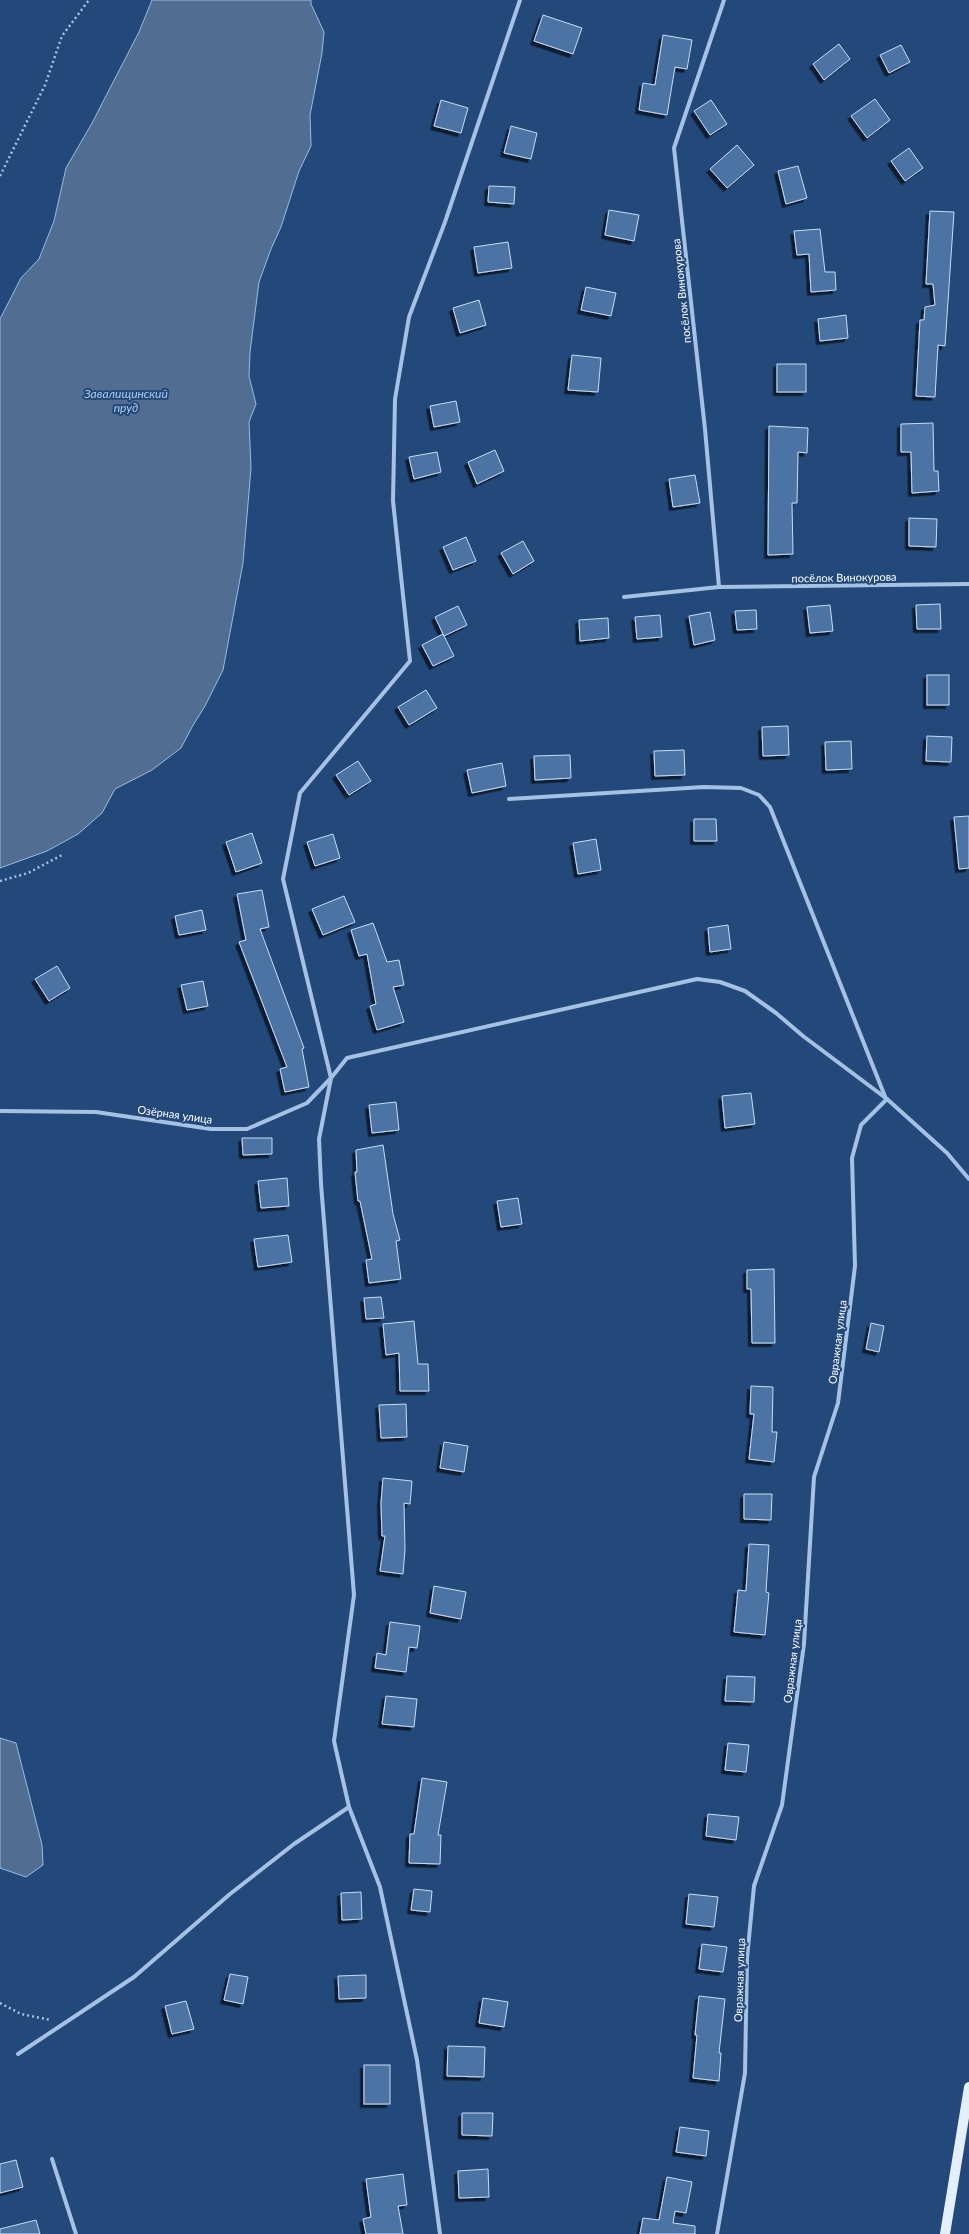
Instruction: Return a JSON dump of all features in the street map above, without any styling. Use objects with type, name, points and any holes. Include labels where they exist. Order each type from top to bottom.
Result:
[{"type":"main road","points":[[944,2234],[969,2087]]},
{"type":"street","points":[[440,2234],[414,2045],[380,1887],[349,1807],[334,1741],[354,1595],[321,1184],[319,1139],[330,1078],[283,879],[300,793],[410,661],[393,501],[396,392],[409,316],[445,222],[520,0]]},
{"type":"street","name":"посёлок Винокурова","points":[[719,587],[705,429],[674,148],[724,0]]},
{"type":"street","name":"посёлок Винокурова","points":[[624,597],[719,587],[969,584]]},
{"type":"street","points":[[509,799],[704,787],[742,788],[759,795],[770,808],[887,1099]]},
{"type":"street","name":"Озёрная улица","points":[[0,1111],[96,1112],[211,1129],[247,1129],[307,1103],[347,1058],[697,979],[720,982],[745,991],[776,1013],[803,1036],[887,1099],[947,1153],[969,1180]]},
{"type":"street","name":"Овражная улица","points":[[717,2234],[746,2073],[747,1958],[754,1886],[782,1805],[804,1644],[814,1477],[838,1403],[855,1266],[852,1158],[861,1125],[887,1099]]},
{"type":"street","points":[[18,2054],[67,2023],[134,1977],[230,1894],[294,1844],[349,1807]]},
{"type":"street","points":[[52,2159],[76,2234]]},
{"type":"path","points":[[0,176],[45,85],[62,36],[89,0]]},
{"type":"path","points":[[0,881],[28,873],[62,855]]},
{"type":"path","points":[[0,2004],[20,2014],[67,2023]]},
{"type":"water","name":"Завалищинский пруд","points":[[152,0],[311,0],[311,4],[324,32],[322,53],[310,115],[311,146],[299,171],[281,227],[259,282],[250,352],[249,376],[256,404],[249,422],[251,468],[243,563],[223,670],[205,706],[181,748],[152,770],[115,789],[102,813],[78,834],[47,851],[0,868],[0,319],[21,278],[39,259],[54,221],[66,168],[92,123],[139,32]]},
{"type":"water","points":[[0,1738],[16,1743],[42,1845],[43,1865],[26,1877],[0,1868]]},
{"type":"building","points":[[543,15],[582,28],[573,54],[534,41]]},
{"type":"building","points":[[663,35],[692,40],[687,69],[675,67],[667,115],[639,110],[643,83],[655,85]]},
{"type":"building","points":[[839,44],[850,59],[824,80],[813,64]]},
{"type":"building","points":[[901,45],[910,62],[889,73],[880,55]]},
{"type":"building","points":[[875,99],[890,120],[867,138],[851,116]]},
{"type":"building","points":[[441,100],[468,108],[461,133],[434,126]]},
{"type":"building","points":[[711,100],[727,124],[710,135],[694,111]]},
{"type":"building","points":[[511,126],[537,133],[531,159],[504,153]]},
{"type":"building","points":[[737,145],[754,165],[727,188],[710,169]]},
{"type":"building","points":[[909,148],[923,168],[905,181],[891,161]]},
{"type":"building","points":[[798,166],[807,198],[786,204],[778,171]]},
{"type":"building","points":[[489,186],[515,187],[514,204],[488,202]]},
{"type":"building","points":[[609,210],[639,215],[634,241],[605,235]]},
{"type":"building","points":[[930,211],[954,212],[945,346],[938,345],[935,397],[916,396],[920,320],[924,320],[925,307],[935,305],[933,284],[926,284]]},
{"type":"building","points":[[820,229],[825,272],[835,272],[836,290],[811,292],[809,254],[797,255],[794,231]]},
{"type":"building","points":[[508,242],[512,268],[478,273],[474,247]]},
{"type":"building","points":[[586,287],[616,293],[611,316],[581,310]]},
{"type":"building","points":[[479,300],[486,325],[460,333],[453,308]]},
{"type":"building","points":[[846,315],[848,338],[820,341],[818,319]]},
{"type":"building","points":[[572,355],[601,358],[598,392],[568,390]]},
{"type":"building","points":[[777,364],[806,364],[806,392],[777,392]]},
{"type":"building","points":[[456,401],[460,422],[434,427],[430,406]]},
{"type":"building","points":[[933,423],[934,471],[938,471],[939,491],[912,493],[911,452],[901,452],[901,424]]},
{"type":"building","points":[[769,426],[808,428],[807,453],[798,452],[797,503],[792,503],[793,554],[768,555]]},
{"type":"building","points":[[495,450],[504,471],[477,484],[468,462]]},
{"type":"building","points":[[437,452],[441,472],[414,479],[409,457]]},
{"type":"building","points":[[695,475],[700,503],[673,507],[669,479]]},
{"type":"building","points":[[909,518],[937,519],[936,547],[909,546]]},
{"type":"building","points":[[466,537],[476,561],[453,570],[443,547]]},
{"type":"building","points":[[523,541],[534,561],[513,574],[501,553]]},
{"type":"building","points":[[940,604],[941,629],[917,629],[916,605]]},
{"type":"building","points":[[830,605],[833,631],[810,633],[807,607]]},
{"type":"building","points":[[458,606],[467,625],[444,636],[435,617]]},
{"type":"building","points":[[756,610],[757,629],[737,630],[735,611]]},
{"type":"building","points":[[710,612],[715,640],[694,645],[689,616]]},
{"type":"building","points":[[660,615],[662,637],[637,639],[635,617]]},
{"type":"building","points":[[608,618],[609,638],[580,641],[579,620]]},
{"type":"building","points":[[443,634],[454,656],[433,666],[422,645]]},
{"type":"building","points":[[927,675],[949,675],[949,705],[927,705]]},
{"type":"building","points":[[426,690],[437,708],[409,725],[398,707]]},
{"type":"building","points":[[788,726],[789,755],[763,756],[762,727]]},
{"type":"building","points":[[927,736],[952,737],[951,762],[926,761]]},
{"type":"building","points":[[851,741],[852,769],[826,770],[825,742]]},
{"type":"building","points":[[684,750],[685,775],[655,776],[654,751]]},
{"type":"building","points":[[570,755],[571,778],[535,780],[534,756]]},
{"type":"building","points":[[358,761],[371,781],[349,795],[336,775]]},
{"type":"building","points":[[502,763],[506,786],[472,793],[467,770]]},
{"type":"building","points":[[969,816],[969,868],[959,869],[954,817]]},
{"type":"building","points":[[694,819],[716,819],[717,841],[694,841]]},
{"type":"building","points":[[252,833],[262,863],[236,872],[226,842]]},
{"type":"building","points":[[333,834],[340,858],[315,866],[307,842]]},
{"type":"building","points":[[596,839],[601,870],[578,874],[573,843]]},
{"type":"building","points":[[262,890],[269,927],[260,929],[304,1048],[302,1049],[309,1087],[285,1092],[280,1069],[287,1067],[239,942],[246,940],[237,894]]},
{"type":"building","points":[[344,896],[355,922],[323,935],[312,909]]},
{"type":"building","points":[[202,910],[206,930],[179,935],[175,916]]},
{"type":"building","points":[[373,923],[387,962],[399,960],[404,985],[393,987],[404,1022],[377,1030],[370,1006],[376,1004],[367,954],[359,956],[351,930]]},
{"type":"building","points":[[728,925],[731,949],[710,952],[708,928]]},
{"type":"building","points":[[57,966],[70,988],[49,1001],[35,979]]},
{"type":"building","points":[[203,981],[208,1006],[187,1010],[181,985]]},
{"type":"building","points":[[751,1093],[755,1124],[725,1128],[722,1096]]},
{"type":"building","points":[[396,1102],[399,1130],[372,1133],[369,1105]]},
{"type":"building","points":[[242,1138],[272,1138],[272,1154],[243,1155]]},
{"type":"building","points":[[383,1145],[393,1214],[400,1240],[396,1241],[401,1279],[369,1283],[366,1260],[372,1259],[360,1201],[358,1201],[355,1172],[357,1172],[356,1150]]},
{"type":"building","points":[[287,1178],[289,1206],[261,1208],[258,1181]]},
{"type":"building","points":[[518,1198],[522,1224],[501,1227],[497,1201]]},
{"type":"building","points":[[288,1235],[292,1262],[258,1267],[254,1239]]},
{"type":"building","points":[[774,1269],[775,1343],[752,1343],[751,1289],[747,1289],[747,1270]]},
{"type":"building","points":[[381,1297],[384,1318],[366,1319],[364,1298]]},
{"type":"building","points":[[414,1321],[418,1364],[428,1364],[429,1391],[400,1391],[399,1353],[386,1355],[383,1324]]},
{"type":"building","points":[[871,1323],[884,1326],[879,1352],[866,1349]]},
{"type":"building","points":[[751,1386],[773,1387],[772,1432],[777,1432],[774,1462],[749,1459],[754,1414],[750,1414]]},
{"type":"building","points":[[406,1404],[407,1437],[381,1438],[379,1405]]},
{"type":"building","points":[[444,1442],[468,1446],[464,1472],[440,1468]]},
{"type":"building","points":[[383,1478],[412,1481],[410,1504],[404,1503],[405,1550],[403,1574],[380,1571],[385,1536],[382,1536],[381,1503]]},
{"type":"building","points":[[744,1494],[772,1494],[771,1520],[744,1519]]},
{"type":"building","points":[[749,1544],[769,1545],[766,1592],[769,1593],[765,1635],[734,1632],[738,1590],[746,1591]]},
{"type":"building","points":[[434,1586],[466,1592],[461,1619],[430,1613]]},
{"type":"building","points":[[390,1622],[420,1626],[417,1648],[409,1647],[406,1672],[375,1668],[377,1653],[386,1655]]},
{"type":"building","points":[[727,1676],[755,1677],[754,1702],[725,1701]]},
{"type":"building","points":[[386,1696],[417,1699],[414,1727],[382,1724]]},
{"type":"building","points":[[728,1743],[749,1745],[746,1772],[725,1770]]},
{"type":"building","points":[[422,1778],[447,1782],[438,1835],[441,1835],[440,1864],[409,1863],[410,1834],[414,1834]]},
{"type":"building","points":[[708,1814],[739,1817],[736,1840],[706,1836]]},
{"type":"building","points":[[414,1889],[432,1891],[430,1912],[411,1910]]},
{"type":"building","points":[[361,1892],[362,1919],[342,1920],[341,1893]]},
{"type":"building","points":[[689,1894],[718,1897],[714,1927],[686,1924]]},
{"type":"building","points":[[702,1944],[727,1947],[723,1972],[699,1969]]},
{"type":"building","points":[[230,1974],[248,1977],[243,2004],[224,2000]]},
{"type":"building","points":[[366,1975],[366,1998],[339,1999],[338,1976]]},
{"type":"building","points":[[699,1996],[725,1999],[719,2053],[721,2053],[719,2081],[693,2078]]},
{"type":"building","points":[[483,1998],[508,2002],[504,2027],[479,2023]]},
{"type":"building","points":[[186,2001],[194,2029],[172,2034],[165,2006]]},
{"type":"building","points":[[448,2046],[485,2047],[484,2077],[447,2076]]},
{"type":"building","points":[[364,2065],[390,2065],[390,2104],[364,2104]]},
{"type":"building","points":[[462,2113],[493,2113],[492,2136],[462,2135]]},
{"type":"building","points":[[680,2127],[709,2131],[706,2156],[676,2152]]},
{"type":"building","points":[[16,2160],[23,2187],[0,2193],[0,2164]]},
{"type":"building","points":[[488,2169],[489,2197],[459,2198],[458,2171]]},
{"type":"building","points":[[403,2174],[407,2205],[398,2206],[403,2234],[366,2234],[363,2219],[371,2217],[366,2179]]},
{"type":"building","points":[[667,2177],[692,2182],[686,2213],[675,2211],[673,2223],[695,2226],[695,2234],[640,2234],[643,2218],[659,2220]]},
{"type":"building","points":[[36,2220],[40,2234],[0,2234],[0,2229]]}]
